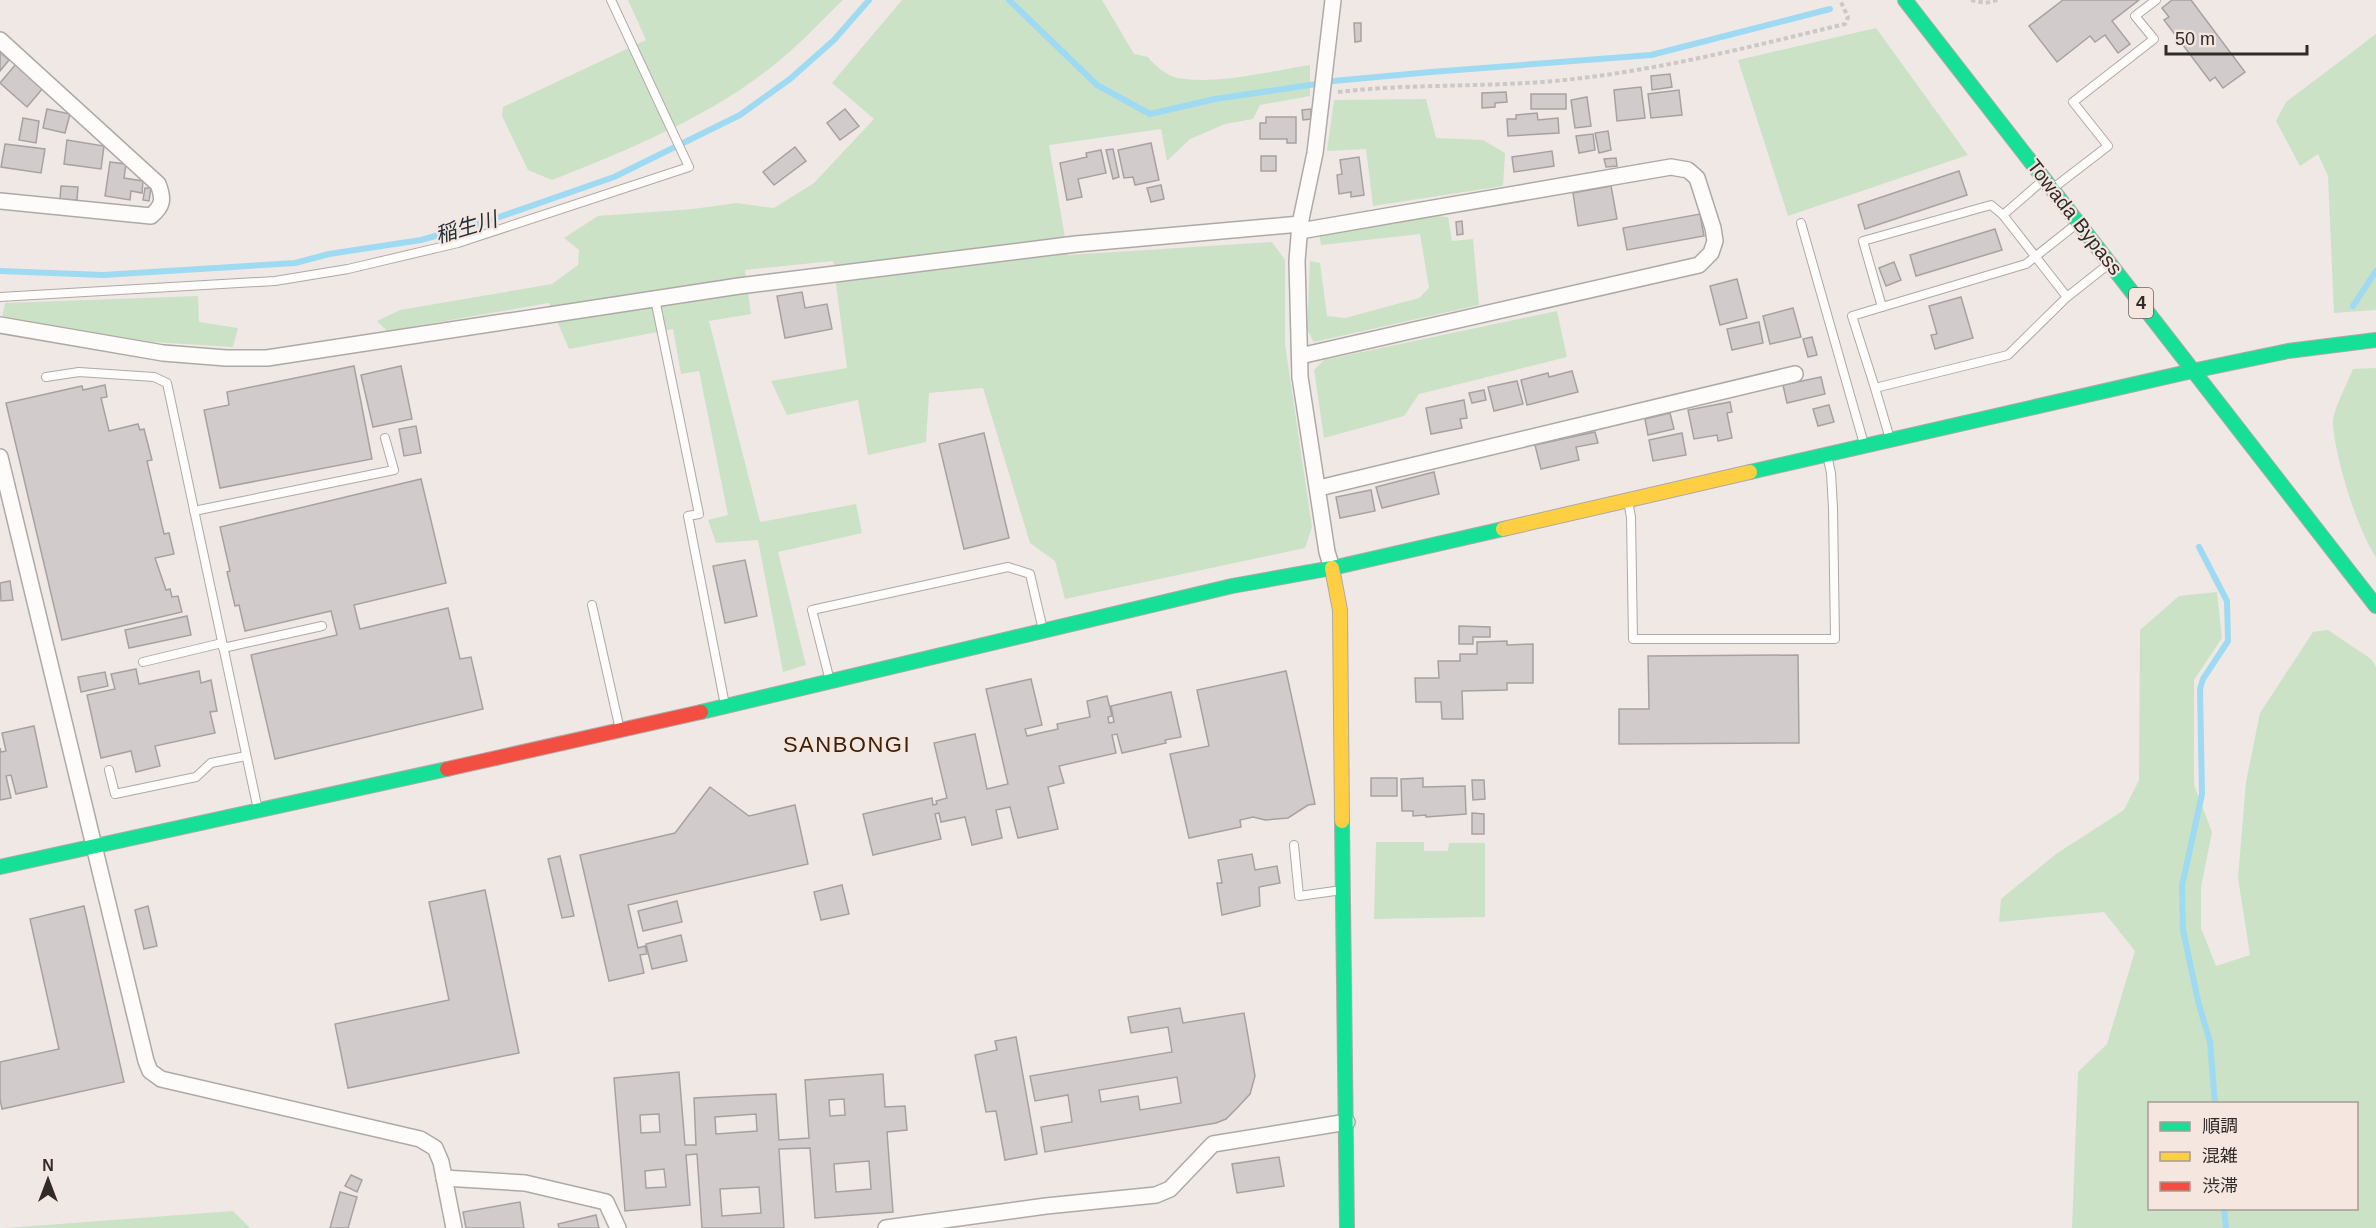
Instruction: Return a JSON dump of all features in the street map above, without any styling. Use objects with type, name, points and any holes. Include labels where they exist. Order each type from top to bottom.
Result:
[{"type":"main road","name":"Towada Bypass","points":[[1905,0],[2376,606]]},
{"type":"main road","points":[[0,867],[726,707],[1232,586],[1332,568],[2192,370],[2288,351],[2376,340]]},
{"type":"main road","points":[[1332,568],[1340,610],[1347,1228]]},
{"type":"street","points":[[1332,568],[1327,552],[1300,378],[1297,261],[1300,228],[1315,153],[1333,0]]},
{"type":"street","points":[[0,40],[158,184],[163,196],[161,207],[151,216],[0,201]]},
{"type":"street","points":[[0,324],[163,353],[226,358],[267,358],[656,298],[1076,244],[1300,228],[1671,167],[1688,170],[1698,178],[1715,241],[1711,253],[1699,265],[1300,356]]},
{"type":"street","points":[[1319,489],[1796,374]]},
{"type":"street","points":[[0,457],[150,1071],[161,1079],[420,1139],[435,1148],[441,1162],[454,1228]]},
{"type":"street","points":[[886,1228],[1046,1206],[1156,1195],[1170,1189],[1213,1144],[1347,1122]]},
{"type":"street","points":[[444,1178],[525,1183],[606,1202],[618,1228]]},
{"type":"lane","points":[[0,297],[274,281],[348,269],[458,243],[689,167],[611,0]]},
{"type":"lane","points":[[2003,215],[2108,146],[2073,102],[2154,39],[2136,16],[2156,0]]},
{"type":"lane","points":[[1882,307],[1863,241],[1991,205],[2003,215],[2067,297]]},
{"type":"lane","points":[[1891,440],[1852,316],[2026,264],[2079,222]]},
{"type":"lane","points":[[1800,223],[1864,446]]},
{"type":"lane","points":[[1875,388],[2008,355],[2067,297],[2110,263]]},
{"type":"lane","points":[[656,298],[699,514],[688,516],[726,707]]},
{"type":"lane","points":[[46,378],[79,372],[154,378],[167,383],[258,811]]},
{"type":"lane","points":[[194,512],[394,470],[386,438]]},
{"type":"lane","points":[[1628,500],[1631,517],[1633,639],[1835,639],[1833,508],[1831,473],[1827,454]]},
{"type":"lane","points":[[830,682],[812,610],[1008,567],[1029,574],[1043,632]]},
{"type":"lane","points":[[592,605],[620,731]]},
{"type":"lane","points":[[143,662],[322,626]]},
{"type":"lane","points":[[109,770],[115,794],[196,777],[211,763],[246,756]]},
{"type":"lane","points":[[1294,845],[1299,896],[1344,890]]},
{"type":"path","points":[[1323,94],[1377,88],[1543,82],[1676,64],[1845,24],[1848,17],[1840,0]]},
{"type":"path","points":[[1971,0],[1985,3],[1998,0]]},
{"type":"green space","points":[[628,0],[843,0],[780,60],[728,98],[699,114],[641,143],[552,180],[528,170],[502,116],[503,107],[646,40]]},
{"type":"green space","points":[[902,0],[1102,0],[1134,54],[1148,57],[1162,70],[1178,78],[1226,79],[1310,65],[1310,96],[1260,105],[1253,119],[1225,124],[1190,139],[1167,161],[1161,129],[1049,145],[1068,255],[1272,242],[1285,260],[1285,344],[1312,527],[1305,548],[1065,599],[1055,561],[1030,543],[983,388],[929,393],[926,442],[868,455],[858,400],[787,415],[771,381],[847,368],[833,261],[745,270],[751,314],[709,321],[760,522],[856,504],[862,533],[778,552],[806,665],[783,672],[758,540],[716,543],[708,520],[728,515],[699,371],[681,374],[673,329],[569,349],[549,303],[387,331],[377,321],[400,310],[552,284],[578,265],[579,250],[564,238],[598,216],[693,209],[736,203],[774,208],[814,183],[874,119],[832,83]]},
{"type":"green space","points":[[1876,28],[1968,155],[1788,216],[1738,60]]},
{"type":"green space","points":[[2376,34],[2376,310],[2334,313],[2328,176],[2318,154],[2300,166],[2276,121],[2286,102]]},
{"type":"green space","points":[[1426,99],[1436,138],[1483,140],[1505,153],[1503,186],[1373,206],[1366,149],[1327,151],[1334,100]]},
{"type":"green space","points":[[1436,216],[1448,217],[1452,241],[1473,239],[1479,305],[1314,342],[1307,330],[1310,261],[1320,263],[1327,316],[1345,318],[1419,298],[1429,288],[1420,234],[1321,245],[1319,233]]},
{"type":"green space","points":[[198,296],[199,322],[238,328],[233,347],[152,342],[2,318],[5,303]]},
{"type":"green space","points":[[1557,311],[1567,357],[1419,394],[1404,416],[1324,438],[1314,370],[1324,360]]},
{"type":"green space","points":[[2376,368],[2376,557],[2354,511],[2337,452],[2333,421],[2338,402],[2353,369]]},
{"type":"green space","points":[[2217,592],[2222,638],[2194,680],[2194,785],[2212,832],[2201,887],[2201,928],[2216,966],[2250,955],[2238,878],[2246,782],[2260,713],[2313,632],[2328,630],[2371,659],[2376,667],[2376,1228],[2072,1228],[2078,1072],[2107,1044],[2135,951],[2104,912],[1999,922],[2001,899],[2056,854],[2124,810],[2139,780],[2140,630],[2179,596]]},
{"type":"green space","points":[[1376,842],[1424,842],[1424,851],[1448,851],[1449,843],[1485,843],[1485,917],[1374,919]]},
{"type":"green space","points":[[233,1211],[250,1228],[6,1228]]},
{"type":"building","points":[[2063,0],[2139,0],[2112,21],[2130,44],[2118,53],[2105,35],[2095,42],[2090,36],[2057,62],[2029,26]]},
{"type":"building","points":[[2172,0],[2191,0],[2245,72],[2223,88],[2215,77],[2210,81],[2164,20],[2169,17],[2162,8]]},
{"type":"building","points":[[1354,23],[1361,23],[1361,41],[1355,42]]},
{"type":"building","points":[[0,52],[9,60],[0,71]]},
{"type":"building","points":[[16,64],[43,88],[27,107],[0,83]]},
{"type":"building","points":[[1670,74],[1672,87],[1652,90],[1651,76]]},
{"type":"building","points":[[1641,87],[1645,118],[1617,121],[1614,90]]},
{"type":"building","points":[[1679,90],[1682,115],[1651,118],[1648,94]]},
{"type":"building","points":[[1506,92],[1507,102],[1495,103],[1495,107],[1482,108],[1482,93]]},
{"type":"building","points":[[1531,94],[1566,94],[1566,109],[1531,109]]},
{"type":"building","points":[[1587,97],[1591,126],[1575,128],[1571,100]]},
{"type":"building","points":[[47,109],[70,114],[65,133],[43,128]]},
{"type":"building","points":[[845,109],[859,126],[840,140],[827,123]]},
{"type":"building","points":[[1311,109],[1311,119],[1303,120],[1302,110]]},
{"type":"building","points":[[1537,113],[1538,120],[1558,118],[1559,133],[1508,136],[1507,119],[1516,119],[1516,115]]},
{"type":"building","points":[[1266,117],[1296,117],[1296,143],[1287,143],[1287,139],[1260,139],[1260,123],[1266,123]]},
{"type":"building","points":[[23,118],[39,121],[36,143],[19,140]]},
{"type":"building","points":[[1608,131],[1611,150],[1599,153],[1595,133]]},
{"type":"building","points":[[1593,134],[1595,150],[1579,153],[1576,136]]},
{"type":"building","points":[[67,140],[104,146],[101,169],[64,164]]},
{"type":"building","points":[[1151,143],[1159,180],[1135,185],[1133,177],[1124,178],[1118,150]]},
{"type":"building","points":[[5,144],[45,149],[41,173],[1,167]]},
{"type":"building","points":[[795,147],[806,161],[774,185],[763,172]]},
{"type":"building","points":[[1113,149],[1119,177],[1113,179],[1106,150]]},
{"type":"building","points":[[1101,150],[1106,173],[1078,179],[1082,197],[1067,200],[1060,163],[1087,157],[1086,153]]},
{"type":"building","points":[[1552,151],[1554,166],[1514,172],[1512,157]]},
{"type":"building","points":[[1261,156],[1276,156],[1276,171],[1261,171]]},
{"type":"building","points":[[1359,157],[1364,195],[1351,197],[1351,192],[1339,194],[1337,175],[1342,174],[1340,160]]},
{"type":"building","points":[[1616,158],[1617,166],[1606,167],[1604,159]]},
{"type":"building","points":[[110,162],[126,164],[124,178],[143,181],[142,193],[131,191],[130,200],[105,196]]},
{"type":"building","points":[[1959,171],[1967,195],[1865,229],[1858,205]]},
{"type":"building","points":[[1161,185],[1164,199],[1151,202],[1147,188]]},
{"type":"building","points":[[61,186],[78,187],[77,200],[60,199]]},
{"type":"building","points":[[1611,186],[1617,219],[1578,226],[1573,193]]},
{"type":"building","points":[[145,188],[151,188],[149,201],[143,200]]},
{"type":"building","points":[[1700,214],[1704,236],[1627,250],[1623,228]]},
{"type":"building","points":[[1462,221],[1463,234],[1457,235],[1456,222]]},
{"type":"building","points":[[1995,229],[2002,250],[1916,276],[1910,255]]},
{"type":"building","points":[[1894,262],[1901,280],[1886,286],[1879,268]]},
{"type":"building","points":[[1737,279],[1747,318],[1720,325],[1710,286]]},
{"type":"building","points":[[802,292],[805,308],[827,304],[832,329],[785,338],[777,296]]},
{"type":"building","points":[[1961,297],[1973,338],[1935,349],[1931,335],[1937,334],[1929,306]]},
{"type":"building","points":[[1793,308],[1801,337],[1770,344],[1763,316]]},
{"type":"building","points":[[1759,322],[1763,343],[1732,350],[1727,329]]},
{"type":"building","points":[[1812,337],[1817,355],[1808,357],[1803,339]]},
{"type":"building","points":[[354,366],[372,459],[220,488],[204,410],[229,405],[227,392]]},
{"type":"building","points":[[401,366],[412,419],[373,427],[361,375]]},
{"type":"building","points":[[1572,371],[1578,392],[1527,405],[1521,380],[1548,373],[1549,377]]},
{"type":"building","points":[[1821,377],[1825,394],[1787,403],[1783,385]]},
{"type":"building","points":[[1517,381],[1523,404],[1494,411],[1488,387]]},
{"type":"building","points":[[105,385],[107,397],[101,398],[109,431],[138,424],[140,430],[144,429],[152,460],[147,461],[164,534],[169,533],[174,554],[155,558],[166,590],[170,589],[172,597],[178,596],[182,612],[62,640],[6,403],[82,386],[83,390]]},
{"type":"building","points":[[1484,390],[1486,400],[1472,403],[1469,393]]},
{"type":"building","points":[[1464,400],[1467,418],[1460,419],[1462,428],[1431,434],[1426,408]]},
{"type":"building","points":[[1730,402],[1732,412],[1727,413],[1732,438],[1718,441],[1717,435],[1694,439],[1688,410]]},
{"type":"building","points":[[1829,405],[1834,422],[1818,426],[1813,409]]},
{"type":"building","points":[[1670,413],[1674,429],[1648,435],[1645,419]]},
{"type":"building","points":[[416,426],[421,453],[404,456],[399,429]]},
{"type":"building","points":[[1595,432],[1598,443],[1576,447],[1579,460],[1541,469],[1535,445]]},
{"type":"building","points":[[984,433],[1009,538],[964,549],[939,444]]},
{"type":"building","points":[[1682,433],[1686,455],[1653,461],[1649,440]]},
{"type":"building","points":[[1434,472],[1439,494],[1382,508],[1376,487]]},
{"type":"building","points":[[421,479],[446,583],[354,605],[360,629],[448,608],[460,659],[471,657],[483,709],[275,759],[251,655],[337,635],[331,611],[245,631],[239,605],[235,606],[220,527]]},
{"type":"building","points":[[1371,490],[1375,511],[1340,518],[1336,497]]},
{"type":"building","points":[[745,560],[757,616],[725,623],[713,566]]},
{"type":"building","points":[[10,581],[13,600],[1,601],[0,583]]},
{"type":"building","points":[[187,616],[191,635],[129,648],[125,630]]},
{"type":"building","points":[[1459,626],[1490,627],[1490,637],[1473,637],[1473,644],[1459,644]]},
{"type":"building","points":[[1507,641],[1507,645],[1533,644],[1533,683],[1507,683],[1507,690],[1462,691],[1463,719],[1442,719],[1441,702],[1416,702],[1415,678],[1439,678],[1438,661],[1460,661],[1460,654],[1477,654],[1477,642]]},
{"type":"building","points":[[1798,655],[1799,743],[1619,744],[1619,709],[1649,709],[1648,656]]},
{"type":"building","points":[[136,669],[139,684],[199,671],[201,683],[211,680],[217,711],[210,712],[215,733],[155,746],[160,766],[136,772],[131,751],[101,758],[87,695],[115,689],[111,674]]},
{"type":"building","points":[[1286,671],[1315,804],[1308,805],[1288,818],[1265,820],[1253,817],[1240,820],[1241,827],[1189,838],[1170,754],[1209,746],[1197,690]]},
{"type":"building","points":[[105,672],[108,686],[81,692],[78,677]]},
{"type":"building","points":[[1031,679],[1042,725],[1025,729],[1027,736],[1058,729],[1057,724],[1090,717],[1087,701],[1107,696],[1112,716],[1108,717],[1109,723],[1114,722],[1111,706],[1171,692],[1181,737],[1165,740],[1166,743],[1122,753],[1117,734],[1112,735],[1116,753],[1059,766],[1064,783],[1048,787],[1058,829],[1018,838],[1010,807],[996,810],[1002,838],[972,845],[965,817],[941,822],[939,813],[935,814],[941,839],[873,855],[863,814],[932,798],[933,805],[937,804],[936,801],[947,798],[934,743],[975,734],[987,789],[1008,784],[986,689]]},
{"type":"building","points":[[34,726],[47,787],[16,794],[11,775],[6,776],[11,798],[0,800],[0,748],[1,752],[6,751],[2,733]]},
{"type":"building","points":[[1371,778],[1397,778],[1397,796],[1371,796]]},
{"type":"building","points":[[1423,778],[1423,787],[1465,786],[1466,814],[1426,817],[1426,815],[1413,816],[1413,811],[1402,811],[1401,779]]},
{"type":"building","points":[[1472,780],[1484,780],[1485,799],[1473,800]]},
{"type":"building","points":[[710,787],[749,816],[795,805],[808,864],[628,905],[638,948],[645,946],[647,954],[640,955],[644,973],[609,981],[580,855],[675,833]]},
{"type":"building","points":[[1472,813],[1484,814],[1484,834],[1472,834]]},
{"type":"building","points":[[1252,854],[1255,870],[1277,866],[1280,883],[1259,887],[1260,906],[1222,915],[1217,883],[1222,883],[1218,860]]},
{"type":"building","points":[[560,856],[574,916],[562,918],[548,859]]},
{"type":"building","points":[[842,885],[849,914],[821,920],[814,892]]},
{"type":"building","points":[[485,890],[519,1053],[348,1088],[335,1024],[449,1000],[429,902]]},
{"type":"building","points":[[677,901],[682,922],[643,931],[638,911]]},
{"type":"building","points":[[84,906],[124,1082],[2,1109],[0,1062],[59,1049],[30,919]]},
{"type":"building","points":[[148,906],[157,946],[144,949],[135,910]]},
{"type":"building","points":[[681,935],[687,961],[652,969],[646,944]]},
{"type":"building","points":[[1180,1008],[1183,1023],[1244,1013],[1255,1076],[1250,1094],[1226,1119],[1216,1123],[1045,1152],[1041,1127],[1072,1122],[1068,1095],[1035,1101],[1030,1076],[1172,1052],[1168,1027],[1131,1033],[1128,1017]],"holes":[[[1177,1077],[1181,1103],[1140,1110],[1138,1096],[1101,1102],[1099,1090]]]},
{"type":"building","points":[[1016,1037],[1037,1154],[1005,1160],[996,1111],[986,1112],[975,1055],[997,1050],[995,1041]]},
{"type":"building","points":[[679,1072],[685,1145],[696,1145],[694,1098],[776,1094],[779,1140],[809,1138],[805,1080],[883,1074],[885,1107],[905,1106],[907,1130],[887,1132],[893,1212],[815,1218],[810,1148],[779,1149],[784,1228],[702,1228],[697,1154],[686,1155],[690,1205],[625,1211],[614,1078]],"holes":[[[844,1099],[845,1115],[830,1116],[829,1100]],[[659,1114],[660,1132],[641,1133],[640,1115]],[[756,1114],[757,1131],[716,1134],[715,1117]],[[869,1161],[871,1189],[836,1192],[834,1164]],[[664,1169],[666,1187],[646,1188],[645,1171]],[[759,1187],[761,1213],[722,1216],[720,1189]]]},
{"type":"building","points":[[1279,1157],[1284,1186],[1237,1193],[1232,1164]]},
{"type":"building","points":[[351,1175],[362,1180],[357,1192],[345,1186]]},
{"type":"building","points":[[340,1192],[357,1197],[348,1228],[330,1228]]},
{"type":"building","points":[[520,1202],[524,1228],[466,1228],[463,1212]]},
{"type":"building","points":[[596,1215],[599,1228],[559,1228],[558,1224]]},
{"type":"waterway","name":"稲生川","points":[[0,271],[103,275],[295,263],[329,254],[421,240],[485,222],[614,177],[740,115],[790,79],[834,40],[869,0]]},
{"type":"waterway","points":[[1009,0],[1097,85],[1150,114],[1215,99],[1317,84]]},
{"type":"waterway","points":[[1333,81],[1651,55],[1830,9]]},
{"type":"waterway","points":[[2353,306],[2376,271]]},
{"type":"waterway","points":[[2199,547],[2227,601],[2228,641],[2203,679],[2200,689],[2202,794],[2182,886],[2183,930],[2198,1001],[2210,1042],[2215,1102]]},
{"type":"waterway","points":[[2224,1210],[2226,1228]]},
{"type":"traffic: fast","points":[[1905,0],[2376,606]]},
{"type":"traffic: fast","points":[[1750,472],[2192,371],[2288,351],[2376,340]]},
{"type":"traffic: fast","points":[[701,712],[1232,586],[1332,568],[1503,529]]},
{"type":"traffic: fast","points":[[0,867],[447,769]]},
{"type":"traffic: fast","points":[[1342,821],[1347,1228]]},
{"type":"traffic: slow","points":[[1503,529],[1750,472]]},
{"type":"traffic: slow","points":[[1332,568],[1340,610],[1342,821]]},
{"type":"traffic: jam","points":[[447,769],[701,712]]},
{"type":"district","name":"SANBONGI","points":[[847,744]]}]
